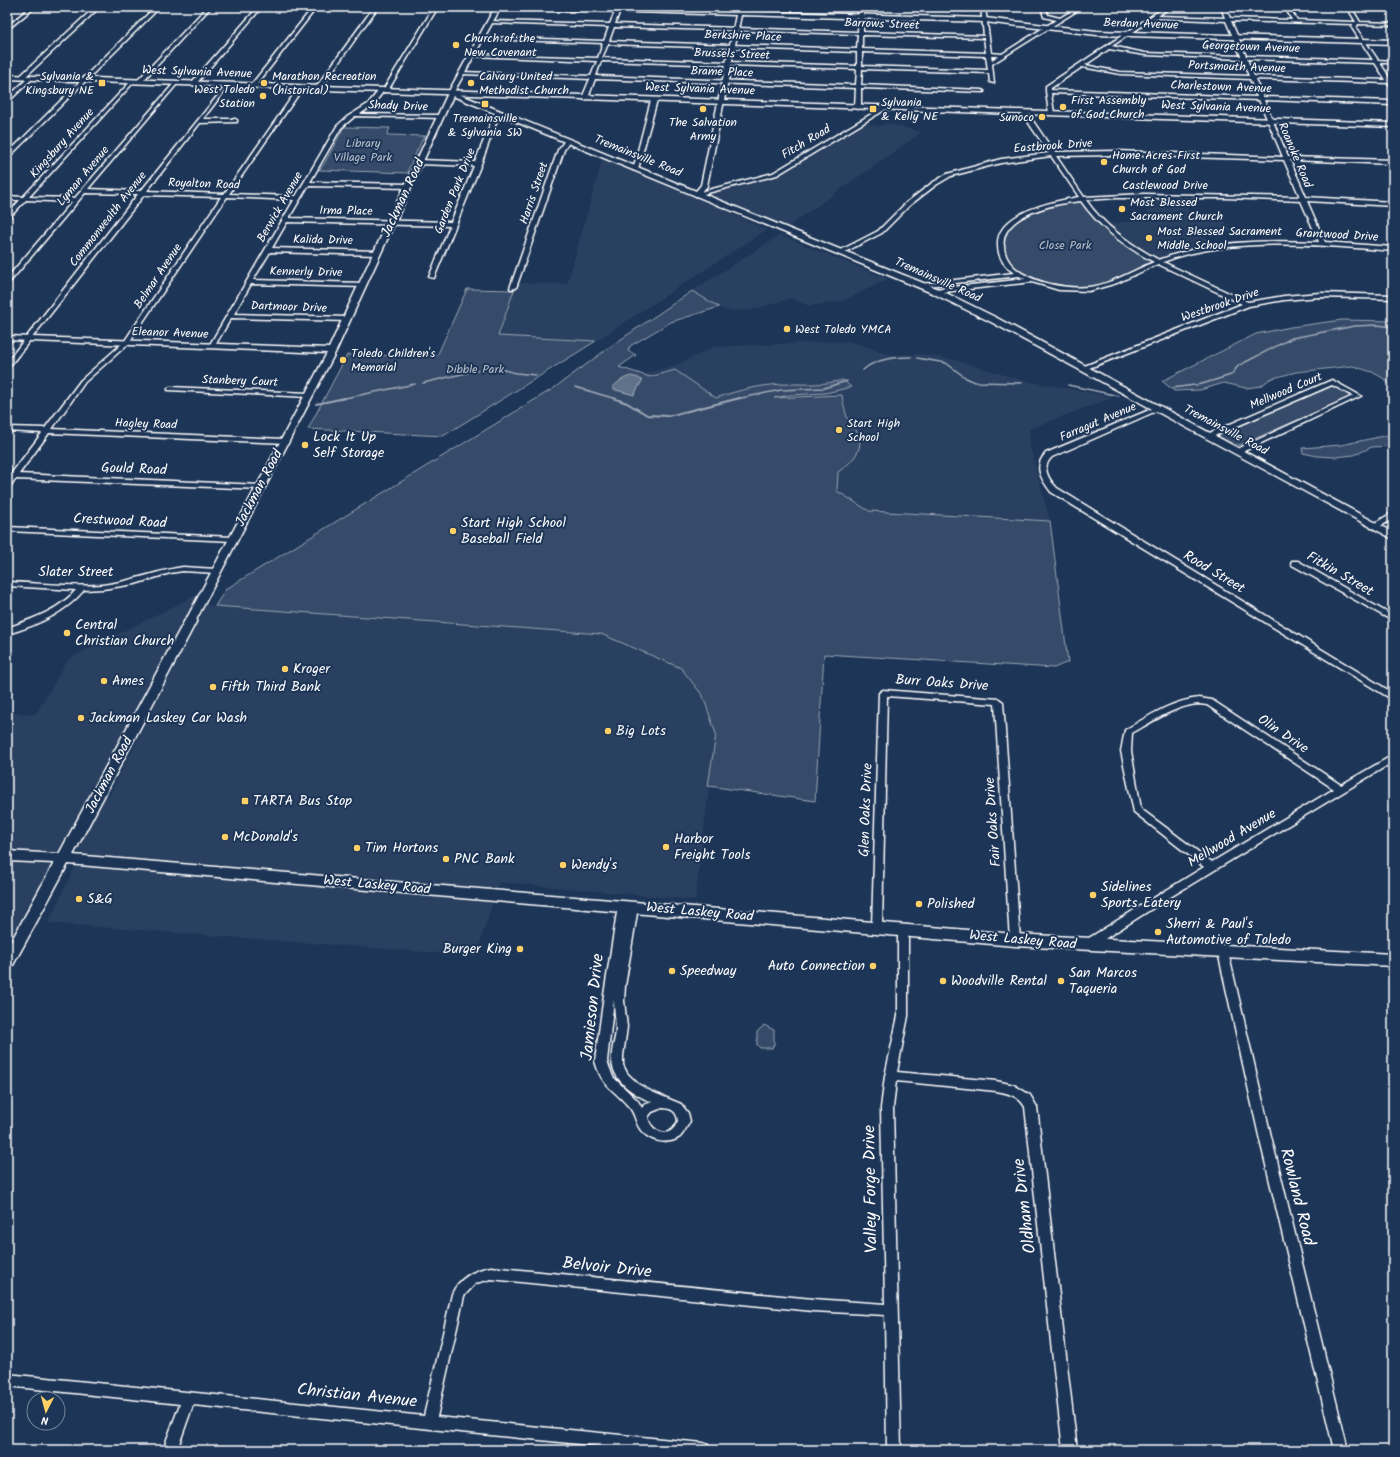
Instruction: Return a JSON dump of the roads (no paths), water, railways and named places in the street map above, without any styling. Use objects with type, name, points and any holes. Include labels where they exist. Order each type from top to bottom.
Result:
[{"type":"main road","name":"West Sylvania Avenue","points":[[7,77],[1393,125]]},
{"type":"main road","name":"Jackman Road","points":[[7,963],[191,620]]},
{"type":"main road","name":"West Laskey Road","points":[[7,856],[64,858],[1014,940],[1393,960]]},
{"type":"street","points":[[7,29],[33,7]]},
{"type":"street","points":[[21,78],[98,7]]},
{"type":"street","points":[[7,157],[158,7]]},
{"type":"street","name":"Kingsbury Avenue","points":[[7,218],[24,198],[135,82],[209,7]]},
{"type":"street","points":[[193,84],[260,7]]},
{"type":"street","points":[[253,86],[315,7]]},
{"type":"street","points":[[318,88],[376,7]]},
{"type":"street","name":"Berwick Avenue","points":[[212,346],[339,127],[370,105],[383,91],[436,7]]},
{"type":"street","name":"Jackman Road","points":[[191,620],[332,351],[451,93],[498,7]]},
{"type":"street","name":"Berdan Avenue","points":[[530,7],[740,10],[861,17],[985,20],[1073,32],[1112,34],[1393,42]]},
{"type":"street","points":[[858,107],[861,7]]},
{"type":"street","points":[[983,7],[992,82]]},
{"type":"street","points":[[1043,7],[1046,16],[1061,20]]},
{"type":"street","points":[[990,63],[1081,7]]},
{"type":"street","points":[[1051,114],[1048,87],[1168,7]]},
{"type":"street","name":"Roanoke Road","points":[[1224,7],[1270,121],[1323,244]]},
{"type":"street","points":[[1282,7],[1289,21]]},
{"type":"street","points":[[1287,7],[1295,21]]},
{"type":"street","points":[[1343,7],[1356,23]]},
{"type":"street","points":[[1349,7],[1356,23],[1354,28],[1393,87]]},
{"type":"street","points":[[585,98],[618,8]]},
{"type":"street","points":[[696,194],[705,182],[740,10]]},
{"type":"street","points":[[1153,17],[1393,24]]},
{"type":"street","name":"Barrows Street","points":[[490,22],[987,37]]},
{"type":"street","points":[[1112,34],[1122,38]]},
{"type":"street","name":"Berkshire Place","points":[[481,38],[1004,55]]},
{"type":"street","name":"Georgetown Avenue","points":[[1108,47],[1143,54],[1393,62]]},
{"type":"street","name":"Brussels Street","points":[[472,56],[991,72]]},
{"type":"street","name":"Portsmouth Avenue","points":[[1080,65],[1120,73],[1391,82]]},
{"type":"street","name":"Brame Place","points":[[462,74],[982,91]]},
{"type":"street","points":[[7,101],[31,78]]},
{"type":"street","name":"Lyman Avenue","points":[[7,282],[175,83]]},
{"type":"street","name":"Commonwealth Avenue","points":[[7,366],[227,85]]},
{"type":"street","name":"Belmar Avenue","points":[[7,485],[10,477],[82,381],[126,343],[226,195],[301,88]]},
{"type":"street","name":"Charlestown Avenue","points":[[1048,91],[1393,103]]},
{"type":"street","name":"Tremainsville Road","points":[[451,93],[934,291],[994,320],[1159,408],[1393,536]]},
{"type":"street","points":[[635,169],[654,100]]},
{"type":"street","name":"Fitch Road","points":[[696,194],[775,174],[885,108]]},
{"type":"street","name":"Garden Park Drive","points":[[432,277],[498,113]]},
{"type":"street","points":[[1025,113],[1098,219],[1138,250],[1159,262],[1247,304]]},
{"type":"street","name":"Shady Drive","points":[[355,115],[440,117]]},
{"type":"street","points":[[199,121],[234,121]]},
{"type":"street","name":"Harris Street","points":[[513,288],[561,150],[567,141]]},
{"type":"street","name":"Eastbrook Drive","points":[[839,253],[880,232],[908,204],[934,184],[949,175],[1001,161],[1052,154],[1154,154],[1393,162]]},
{"type":"street","points":[[419,162],[478,164]]},
{"type":"street","points":[[673,185],[692,185],[705,182]]},
{"type":"street","name":"Fitch Road","points":[[705,182],[734,185]]},
{"type":"street","points":[[306,184],[408,186]]},
{"type":"street","name":"Royalton Road","points":[[84,191],[298,198]]},
{"type":"street","name":"Castlewood Drive","points":[[1025,277],[1010,266],[1001,254],[1000,243],[1006,228],[1016,219],[1032,211],[1052,204],[1083,198],[1139,196],[1303,198],[1393,204]]},
{"type":"street","points":[[7,198],[76,200]]},
{"type":"street","name":"Irma Place","points":[[285,220],[453,224]]},
{"type":"street","name":"Grantwood Drive","points":[[1025,277],[1061,288],[1088,289],[1106,285],[1159,262],[1191,252],[1233,245],[1270,243],[1323,244],[1393,249]]},
{"type":"street","name":"Kalida Drive","points":[[268,250],[377,253]]},
{"type":"street","points":[[7,273],[15,273]]},
{"type":"street","points":[[921,286],[1025,277]]},
{"type":"street","points":[[934,291],[1025,277]]},
{"type":"street","name":"Kennerly Drive","points":[[250,282],[363,285]]},
{"type":"street","name":"Westbrook Drive","points":[[1084,368],[1247,304],[1278,298],[1315,294],[1393,297]]},
{"type":"street","name":"Dartmoor Drive","points":[[230,316],[347,319]]},
{"type":"street","name":"Eleanor Avenue","points":[[7,338],[332,351]]},
{"type":"street","name":"Mellwood Court","points":[[1209,435],[1332,382],[1358,396],[1237,451]]},
{"type":"street","name":"Stanbery Court","points":[[170,389],[309,395]]},
{"type":"street","name":"Farragut Avenue","points":[[1046,457],[1159,408]]},
{"type":"street","name":"Hagley Road","points":[[7,430],[284,441]]},
{"type":"street","name":"Rood Street","points":[[1046,457],[1043,461],[1042,471],[1048,483],[1054,490],[1393,697]]},
{"type":"street","name":"Gould Road","points":[[10,477],[260,487]]},
{"type":"street","points":[[1374,526],[1393,521]]},
{"type":"street","name":"Crestwood Road","points":[[7,529],[233,539]]},
{"type":"street","name":"Fitkin Street","points":[[1295,563],[1393,619]]},
{"type":"street","name":"Slater Street","points":[[7,584],[82,588],[103,587],[126,584],[169,571],[216,571]]},
{"type":"street","points":[[7,631],[54,613],[71,601],[82,588]]},
{"type":"street","name":"Burr Oaks Drive","points":[[883,693],[999,702]]},
{"type":"street","name":"Glen Oaks Drive","points":[[876,928],[883,693]]},
{"type":"street","name":"Olin Drive","points":[[1211,867],[1137,810],[1126,751],[1128,732],[1175,706],[1188,701],[1197,700],[1209,702],[1340,789]]},
{"type":"street","name":"Fair Oaks Drive","points":[[999,702],[1014,940]]},
{"type":"street","name":"Mellwood Avenue","points":[[1087,945],[1211,867],[1393,758]]},
{"type":"street","name":"Jamieson Drive","points":[[628,906],[619,996],[621,1030],[617,1064],[626,1079],[644,1094],[679,1108],[684,1116],[683,1126],[674,1134],[662,1137],[656,1136],[646,1129],[642,1121],[640,1111],[634,1103],[615,1088],[607,1079],[601,1061],[609,995],[628,906]]},
{"type":"street","name":"Valley Forge Drive","points":[[894,1450],[887,1108],[891,1076],[903,1016],[903,930]]},
{"type":"street","name":"Rowland Road","points":[[1223,952],[1265,1136],[1341,1450]]},
{"type":"street","name":"Oldham Drive","points":[[891,1076],[996,1086],[1014,1090],[1026,1098],[1031,1107],[1070,1450]]},
{"type":"street","points":[[642,1121],[643,1116],[650,1106],[662,1102],[669,1103]]},
{"type":"street","name":"Belvoir Drive","points":[[429,1421],[458,1294],[469,1281],[482,1274],[491,1273],[805,1304],[890,1310]]},
{"type":"street","name":"Christian Avenue","points":[[7,1380],[429,1421],[610,1446],[703,1450]]},
{"type":"street","points":[[170,1450],[189,1398]]},
{"type":"waterway","points":[[1172,388],[1202,384],[1231,375],[1238,366],[1292,338],[1355,326],[1377,325],[1393,327]]},
{"type":"waterway","points":[[863,370],[879,361],[898,357],[911,357]]},
{"type":"waterway","points":[[917,358],[946,363],[966,378],[975,382],[1022,383]]},
{"type":"waterway","points":[[423,383],[492,367],[516,373],[536,375]]},
{"type":"waterway","points":[[736,399],[781,390],[824,388],[847,381]]},
{"type":"waterway","points":[[345,398],[415,384]]},
{"type":"waterway","points":[[1068,385],[1119,396]]},
{"type":"waterway","points":[[575,387],[615,399]]},
{"type":"waterway","points":[[316,404],[345,398]]},
{"type":"waterway","points":[[340,399],[345,398]]},
{"type":"waterway","points":[[736,399],[740,398]]},
{"type":"waterway","points":[[615,399],[627,403],[647,415],[668,416],[736,399]]},
{"type":"place","name":"Church of the New Covenant","points":[[456,45]]},
{"type":"place","name":"Sylvania & Kingsbury NE","points":[[102,83]]},
{"type":"place","name":"Marathon Recreation (historical)","points":[[264,83]]},
{"type":"place","name":"Calvary United Methodist Church","points":[[471,83]]},
{"type":"place","name":"West Toledo Station","points":[[263,96]]},
{"type":"place","name":"Tremainsville & Sylvania SW","points":[[485,104]]},
{"type":"place","name":"First Assembly of God Church","points":[[1063,107]]},
{"type":"place","name":"The Salvation Army","points":[[703,109]]},
{"type":"place","name":"Sylvania & Kelly NE","points":[[873,109]]},
{"type":"place","name":"Sunoco","points":[[1042,117]]},
{"type":"place","name":"Home Acres First Church of God","points":[[1104,162]]},
{"type":"place","name":"Most Blessed Sacrament Church","points":[[1122,209]]},
{"type":"place","name":"Most Blessed Sacrament Middle School","points":[[1149,238]]},
{"type":"place","name":"West Toledo YMCA","points":[[787,329]]},
{"type":"place","name":"Toledo Children's Memorial","points":[[343,360]]},
{"type":"place","name":"Start High School","points":[[839,430]]},
{"type":"place","name":"Lock It Up Self Storage","points":[[305,445]]},
{"type":"place","name":"Start High School Baseball Field","points":[[453,531]]},
{"type":"place","name":"Central Christian Church","points":[[67,633]]},
{"type":"place","name":"Kroger","points":[[285,669]]},
{"type":"place","name":"Ames","points":[[104,681]]},
{"type":"place","name":"Fifth Third Bank","points":[[213,687]]},
{"type":"place","name":"Jackman Laskey Car Wash","points":[[81,718]]},
{"type":"place","name":"Big Lots","points":[[608,731]]},
{"type":"place","name":"TARTA Bus Stop","points":[[245,801]]},
{"type":"place","name":"McDonald's","points":[[225,837]]},
{"type":"place","name":"Harbor Freight Tools","points":[[666,847]]},
{"type":"place","name":"Tim Hortons","points":[[357,848]]},
{"type":"place","name":"PNC Bank","points":[[446,859]]},
{"type":"place","name":"Wendy's","points":[[563,865]]},
{"type":"place","name":"Sidelines Sports Eatery","points":[[1093,895]]},
{"type":"place","name":"S&G","points":[[79,899]]},
{"type":"place","name":"Polished","points":[[919,904]]},
{"type":"place","name":"Sherri & Paul's Automotive of Toledo","points":[[1158,932]]},
{"type":"place","name":"Burger King","points":[[520,949]]},
{"type":"place","name":"Auto Connection","points":[[873,966]]},
{"type":"place","name":"Speedway","points":[[672,971]]},
{"type":"place","name":"Woodville Rental","points":[[943,981]]},
{"type":"place","name":"San Marcos Taqueria","points":[[1061,981]]},
{"type":"park label","name":"Library Village Park","points":[[363,150]]},
{"type":"park label","name":"Close Park","points":[[1065,245]]},
{"type":"park label","name":"Dibble Park","points":[[475,369]]}]
